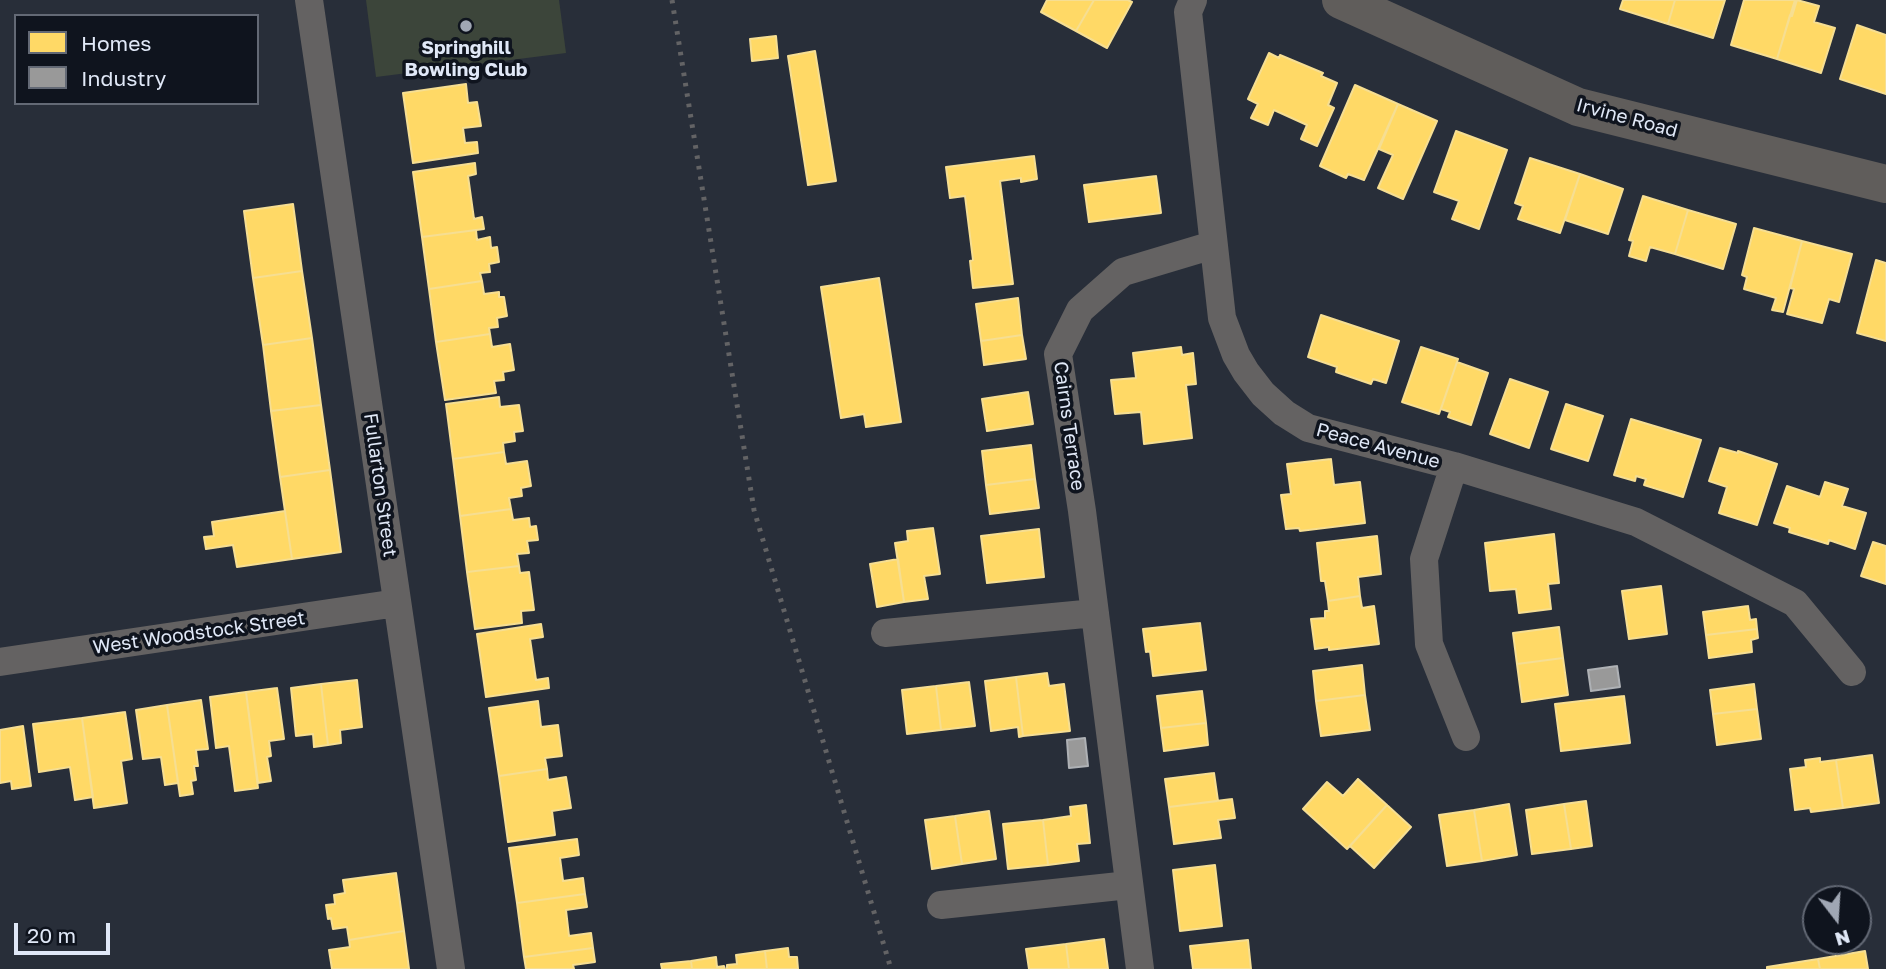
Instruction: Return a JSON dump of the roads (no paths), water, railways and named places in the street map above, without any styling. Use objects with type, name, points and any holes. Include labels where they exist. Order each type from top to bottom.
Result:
[{"type":"main road","name":"Irvine Road","points":[[1341,0],[1578,107],[1886,184]]},
{"type":"street","name":"Fullarton Street","points":[[309,0],[451,969]]},
{"type":"street","name":"Peace Avenue","points":[[1193,0],[1188,12],[1222,318],[1228,337],[1246,372],[1263,394],[1308,428],[1454,466],[1636,522],[1795,603],[1852,671]]},
{"type":"street","name":"Cairns Terrace","points":[[1140,969],[1095,614],[1058,354],[1080,310],[1123,272],[1213,245]]},
{"type":"street","points":[[1454,466],[1424,559],[1429,644],[1466,737]]},
{"type":"street","name":"West Woodstock Street","points":[[0,663],[397,603]]},
{"type":"street","points":[[885,633],[1095,614]]},
{"type":"street","points":[[941,905],[1129,885]]},
{"type":"railway","points":[[672,0],[754,510],[891,969]]},
{"type":"place","name":"Springhill Bowling Club","points":[[466,26]]}]
